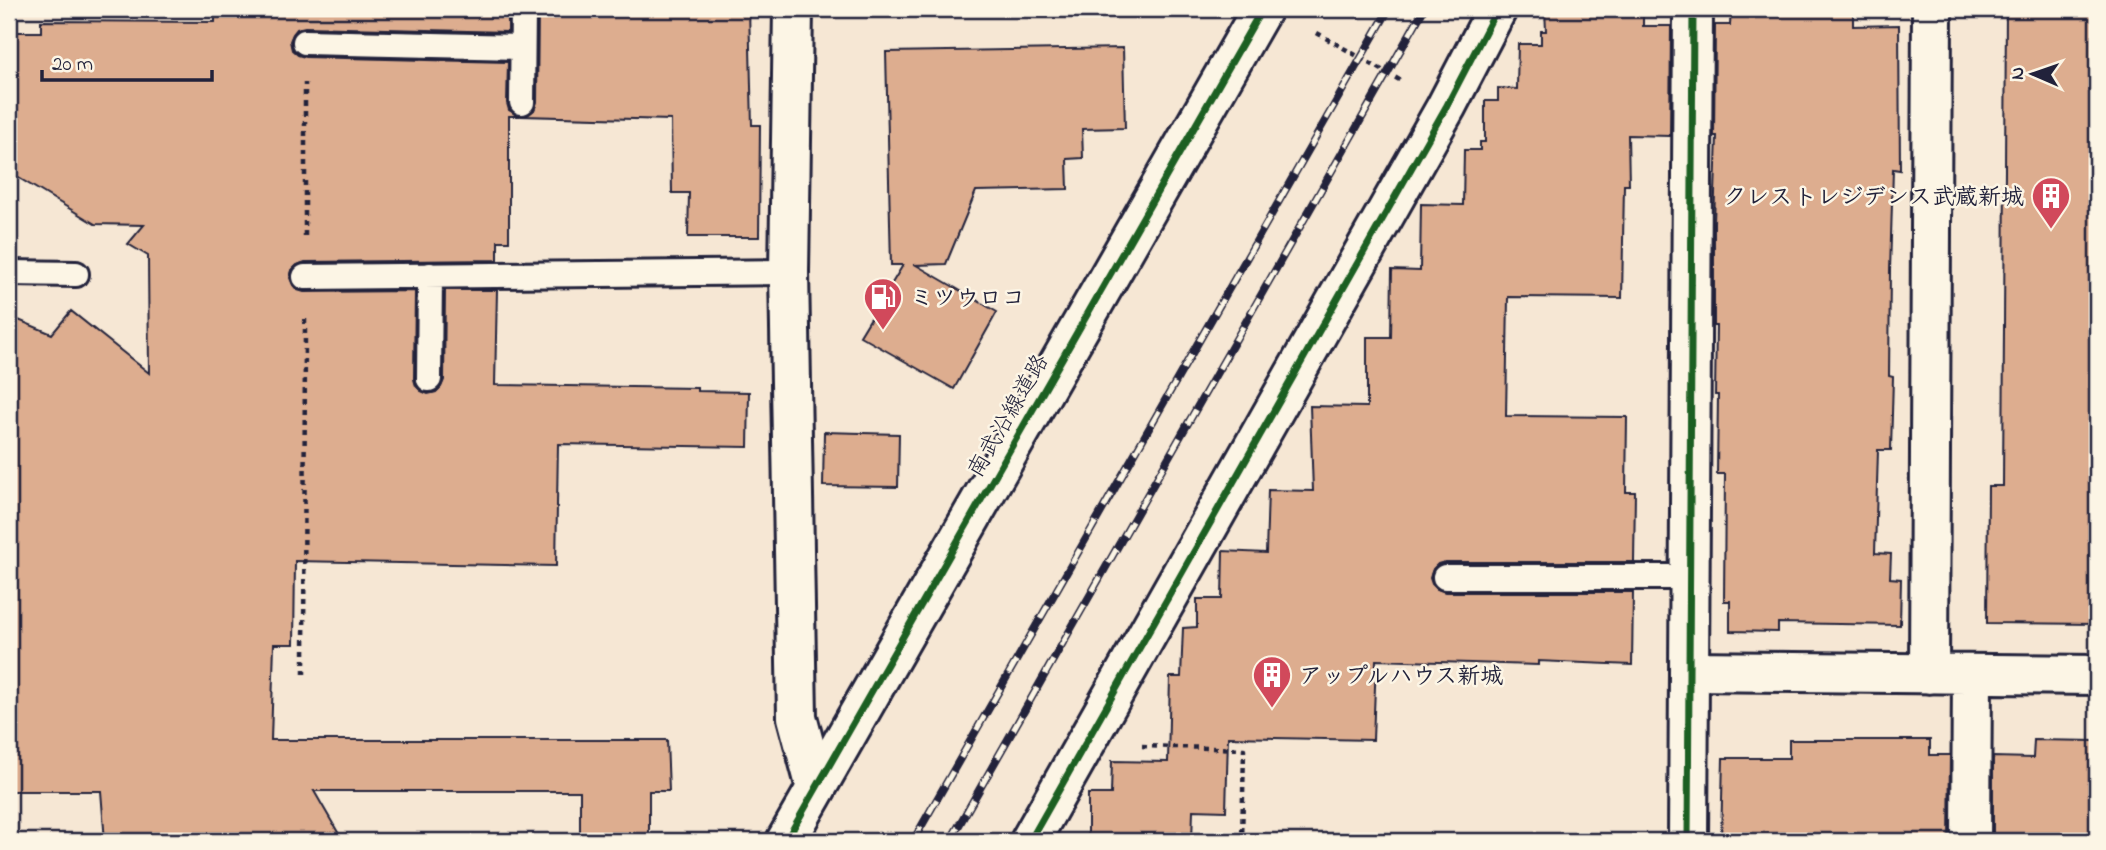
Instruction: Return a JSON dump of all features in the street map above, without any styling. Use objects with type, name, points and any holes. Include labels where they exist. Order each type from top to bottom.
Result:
[{"type":"street","points":[[793,9],[789,272],[797,717],[816,788]]},
{"type":"street","name":"南武沿線道路","points":[[786,841],[1262,9]]},
{"type":"street","points":[[1030,841],[1446,107],[1497,9]]},
{"type":"street","points":[[1688,841],[1693,9]]},
{"type":"street","points":[[1929,674],[1931,9]]},
{"type":"street","points":[[1689,671],[2097,675]]},
{"type":"street","points":[[1971,841],[1972,674]]},
{"type":"lane","points":[[522,102],[523,9]]},
{"type":"lane","points":[[305,42],[522,47]]},
{"type":"lane","points":[[305,277],[789,272]]},
{"type":"lane","points":[[9,273],[76,274]]},
{"type":"lane","points":[[429,379],[430,275]]},
{"type":"lane","points":[[1445,577],[1689,578]]},
{"type":"path","points":[[1317,33],[1446,107]]},
{"type":"path","points":[[304,674],[305,42]]},
{"type":"path","points":[[1086,744],[1244,749],[1242,841]]},
{"type":"building","points":[[215,9],[508,10],[508,32],[305,27],[297,29],[290,41],[292,50],[305,57],[508,62],[507,103],[509,110],[520,116],[509,116],[509,241],[498,241],[498,260],[305,262],[292,270],[290,278],[293,285],[304,292],[415,291],[414,379],[421,391],[428,394],[436,392],[444,380],[445,290],[497,290],[495,385],[697,388],[697,391],[749,392],[748,447],[558,444],[556,566],[295,561],[294,644],[274,644],[271,740],[667,740],[669,791],[649,791],[649,841],[580,841],[580,791],[314,791],[343,841],[105,841],[101,791],[9,791],[9,316],[52,334],[71,311],[149,373],[148,256],[128,244],[144,225],[95,224],[9,172],[9,32],[41,32],[41,21],[215,22]]},
{"type":"building","points":[[749,9],[752,125],[760,125],[759,237],[688,237],[689,193],[672,193],[671,120],[524,116],[534,110],[537,102],[538,10]]},
{"type":"building","points":[[1545,9],[1643,9],[1643,26],[1671,26],[1670,136],[1628,135],[1629,185],[1624,185],[1622,298],[1508,297],[1506,416],[1627,417],[1626,492],[1635,492],[1634,562],[1445,562],[1433,569],[1430,578],[1437,589],[1445,592],[1633,592],[1632,665],[1538,661],[1538,665],[1376,660],[1373,740],[1228,737],[1226,811],[1193,810],[1192,841],[1088,841],[1088,794],[1111,794],[1112,761],[1168,762],[1170,677],[1181,677],[1183,628],[1197,627],[1197,599],[1222,599],[1223,551],[1266,553],[1268,490],[1313,491],[1310,406],[1367,407],[1367,337],[1391,337],[1392,270],[1420,271],[1421,204],[1463,205],[1464,150],[1480,150],[1480,142],[1485,142],[1485,101],[1498,101],[1498,88],[1517,89],[1518,44],[1541,44],[1541,31],[1546,31]]},
{"type":"building","points":[[1731,9],[1853,9],[1853,26],[1899,25],[1900,170],[1893,169],[1890,271],[1889,376],[1893,377],[1891,450],[1878,450],[1875,553],[1891,554],[1890,578],[1901,579],[1900,625],[1778,623],[1778,632],[1730,631],[1730,601],[1724,601],[1725,474],[1717,474],[1714,223],[1717,136],[1714,136],[1715,25],[1730,25]]},
{"type":"building","name":"クレストレジデンス武蔵新城","points":[[2006,9],[2097,9],[2097,624],[1987,623],[1988,486],[2003,486]]},
{"type":"building","points":[[1123,48],[1125,128],[1082,129],[1083,158],[1067,159],[1068,189],[976,191],[946,264],[916,265],[997,312],[954,389],[860,336],[903,265],[891,265],[886,52]]},
{"type":"building","points":[[824,432],[899,434],[898,487],[823,486]]},
{"type":"building","points":[[1789,740],[1930,740],[1930,755],[1950,755],[1949,841],[1721,841],[1723,758],[1789,758]]},
{"type":"building","points":[[2034,740],[2097,741],[2097,841],[1993,841],[1993,757],[2033,758]]},
{"type":"railway","points":[[913,841],[1389,9]]},
{"type":"railway","points":[[950,841],[1424,9]]},
{"type":"cycle path","points":[[786,841],[1262,9]]},
{"type":"cycle path","points":[[1030,841],[1446,107],[1497,9]]},
{"type":"cycle path","points":[[1688,841],[1693,9]]},
{"type":"place","name":"クレストレジデンス武蔵新城","points":[[2051,230]]},
{"type":"place","name":"ミツウロコ","points":[[883,331]]},
{"type":"place","name":"アップルハウス新城","points":[[1272,709]]}]
